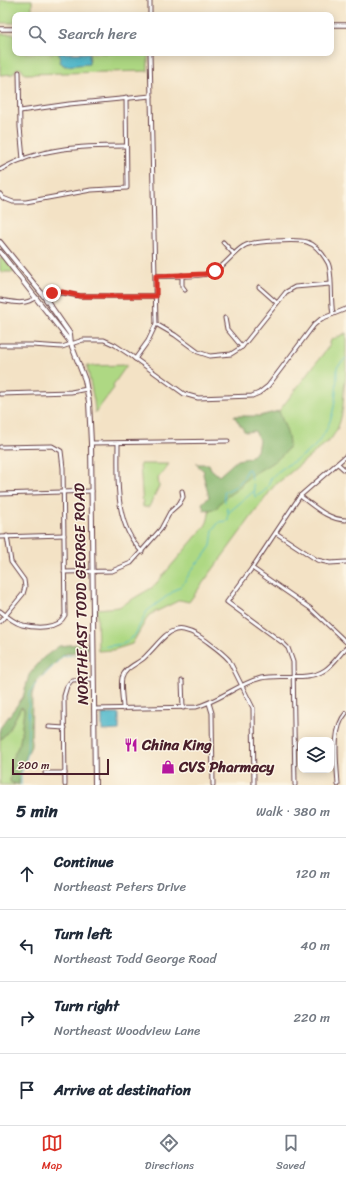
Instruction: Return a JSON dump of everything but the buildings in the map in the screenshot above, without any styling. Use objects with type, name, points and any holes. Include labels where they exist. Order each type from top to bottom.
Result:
[{"type":"main road","points":[[0,242],[43,295],[70,334],[72,344]]},
{"type":"main road","points":[[1,254],[72,344]]},
{"type":"main road","name":"NORTHEAST TODD GEORGE ROAD","points":[[72,344],[89,402],[92,490],[95,785]]},
{"type":"street","points":[[150,0],[150,12]]},
{"type":"street","points":[[334,25],[346,25]]},
{"type":"street","points":[[0,29],[12,29]]},
{"type":"street","points":[[135,359],[148,341],[156,324],[150,56]]},
{"type":"street","points":[[19,72],[21,148],[23,159]]},
{"type":"street","points":[[20,111],[126,97],[151,96]]},
{"type":"street","points":[[0,194],[3,198],[13,202],[26,202],[91,190],[127,188],[126,97]]},
{"type":"street","points":[[0,170],[23,159],[68,148],[126,146]]},
{"type":"street","points":[[156,276],[210,273],[219,268],[233,253],[247,244],[271,241],[307,242],[321,252],[329,264],[333,314]]},
{"type":"street","points":[[223,242],[233,253]]},
{"type":"street","points":[[1,254],[7,251]]},
{"type":"street","points":[[182,275],[182,286],[185,290]]},
{"type":"street","points":[[156,324],[175,335],[198,352],[210,356],[231,354],[242,348],[286,292],[295,287],[330,284]]},
{"type":"street","points":[[259,287],[277,303]]},
{"type":"street","points":[[43,295],[62,292],[80,296],[156,296]]},
{"type":"street","points":[[0,300],[21,303],[30,302],[36,297]]},
{"type":"street","points":[[0,345],[62,347],[83,340],[104,340],[115,344],[184,394],[198,398],[252,396],[268,386],[314,325],[321,319],[346,309]]},
{"type":"street","points":[[225,318],[227,329],[242,348]]},
{"type":"street","points":[[0,394],[71,392],[86,389]]},
{"type":"street","points":[[91,443],[228,441]]},
{"type":"street","points":[[118,443],[118,489],[122,515],[127,534],[142,552]]},
{"type":"street","points":[[0,447],[45,446],[57,448],[62,455],[64,492],[65,615],[61,622],[47,627],[21,625],[0,611]]},
{"type":"street","points":[[295,785],[293,676],[292,662],[288,648],[227,602],[252,568],[300,496],[346,456]]},
{"type":"street","points":[[338,464],[346,471]]},
{"type":"street","points":[[0,494],[92,490]]},
{"type":"street","points":[[64,572],[93,572],[123,568],[142,552],[161,529],[173,508],[179,504],[182,497],[182,490]]},
{"type":"street","points":[[300,496],[329,517],[338,520],[346,520]]},
{"type":"street","points":[[276,533],[317,560],[330,563],[346,562]]},
{"type":"street","points":[[0,537],[64,535]]},
{"type":"street","points":[[0,622],[23,594],[25,588],[24,580],[11,562],[7,536]]},
{"type":"street","points":[[252,568],[310,608],[346,642]]},
{"type":"street","points":[[123,708],[122,680],[126,672],[143,659],[170,633],[179,629],[189,630],[223,653],[229,660],[253,711],[254,785]]},
{"type":"street","points":[[94,709],[183,708],[209,703],[261,678],[311,676],[320,673],[326,670],[346,648]]},
{"type":"street","points":[[65,785],[64,696],[66,686],[72,680],[93,679]]},
{"type":"street","points":[[182,681],[183,708]]},
{"type":"street","points":[[209,703],[212,713],[213,785]]},
{"type":"street","points":[[338,785],[337,735],[341,719],[346,713]]},
{"type":"street","points":[[49,727],[64,728]]},
{"type":"street","points":[[45,773],[65,773]]},
{"type":"green space","points":[[0,0],[32,0],[32,12],[12,12],[12,23],[0,23]]},
{"type":"green space","points":[[0,34],[12,34],[12,56],[59,56],[60,62],[65,66],[90,60],[89,56],[148,56],[148,71],[25,74],[22,69],[17,68],[13,74],[0,75]]},
{"type":"green space","points":[[0,258],[4,259],[15,272],[0,272]]},
{"type":"green space","points":[[346,333],[346,374],[343,409],[338,427],[331,439],[274,486],[189,602],[180,600],[149,615],[132,644],[113,650],[98,651],[97,609],[119,607],[153,587],[205,526],[208,519],[211,500],[223,482],[235,470],[263,448],[260,416],[279,411],[329,346],[331,340]]},
{"type":"green space","points":[[127,365],[113,385],[114,388],[95,413],[87,366]]},
{"type":"green space","points":[[279,411],[288,436],[289,444],[284,454],[247,478],[238,489],[222,501],[216,509],[204,510],[202,503],[209,497],[203,474],[204,471],[196,464],[209,464],[211,469],[219,476],[237,460],[249,458],[257,451],[259,440],[255,431],[245,432],[234,416],[260,416]]},
{"type":"green space","points":[[140,464],[169,464],[158,478],[159,486],[149,507],[143,507]]},
{"type":"green space","points":[[88,643],[88,649],[65,654],[36,681],[32,695],[31,746],[20,771],[19,785],[10,782],[12,759],[20,743],[24,709],[21,707],[9,730],[0,740],[0,728],[23,697],[29,675],[43,658],[59,646]]},
{"type":"green space","points":[[21,707],[24,709],[20,743],[12,759],[10,781],[15,785],[0,785],[0,740],[9,730]]},
{"type":"water","points":[[59,56],[89,56],[89,64],[65,66],[60,62]]},
{"type":"water","points":[[102,714],[119,714],[119,730],[102,731]]},
{"type":"waterway","points":[[101,647],[123,644],[135,635],[147,611],[182,585],[196,564],[201,560],[211,546],[213,530],[219,522],[228,521],[228,513],[254,491],[255,497],[261,494],[267,488],[270,480],[275,474],[313,448],[326,430],[330,420],[335,400],[337,367],[346,358]]},
{"type":"waterway","points":[[225,502],[224,492],[239,484],[246,470],[249,469],[252,480]]},
{"type":"waterway","points":[[253,484],[254,491]]},
{"type":"waterway","points":[[227,508],[228,512]]},
{"type":"waterway","points":[[21,785],[21,774],[27,756],[29,695],[35,685],[63,656],[79,654],[86,649]]},
{"type":"place","name":"China King","points":[[131,745]]},
{"type":"place","name":"CVS Pharmacy","points":[[168,767]]},
{"type":"route","points":[[52,293],[62,292],[80,296],[156,296],[156,276],[205,274],[215,271]]}]
